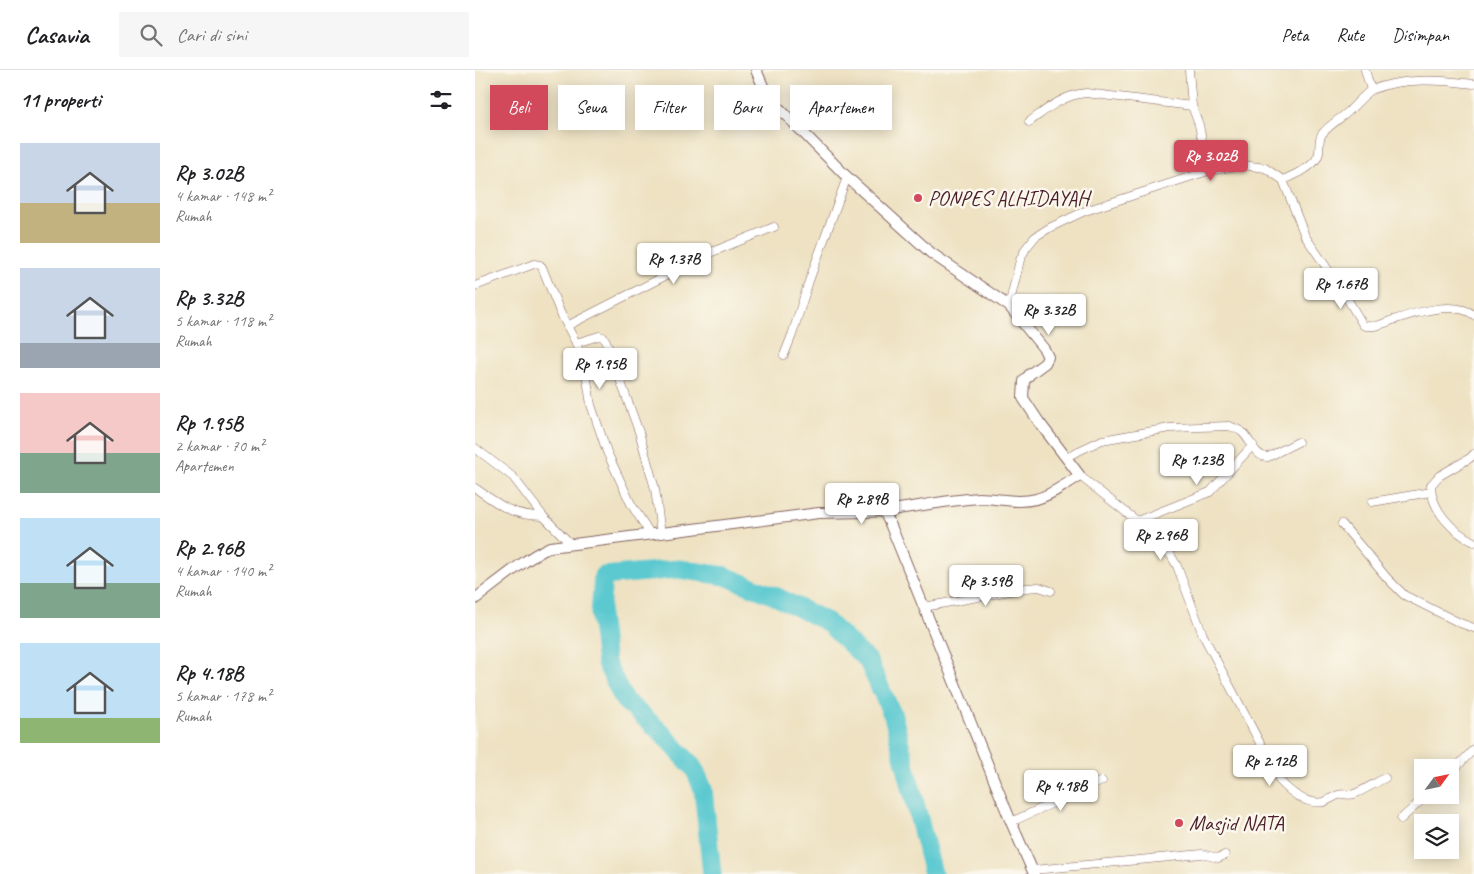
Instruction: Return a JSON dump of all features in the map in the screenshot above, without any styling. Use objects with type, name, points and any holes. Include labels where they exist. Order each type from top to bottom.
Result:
[{"type":"street","points":[[756,70],[766,93],[772,101],[847,176],[931,253],[1009,306],[1044,349],[1048,357],[1045,363],[1024,381],[1023,398],[1080,476],[1146,528],[1169,554],[1177,566],[1193,613],[1203,635],[1283,785],[1301,798],[1314,803],[1330,800],[1343,794],[1354,794],[1385,778]]},
{"type":"street","points":[[1189,70],[1192,106],[1199,125],[1208,171]]},
{"type":"street","points":[[1365,70],[1371,90]]},
{"type":"street","points":[[1283,180],[1305,169],[1315,161],[1319,151],[1319,141],[1326,130],[1371,90],[1384,84],[1441,80],[1474,84]]},
{"type":"street","points":[[1029,122],[1057,102],[1077,94],[1086,93],[1192,106]]},
{"type":"street","points":[[1009,306],[1020,260],[1025,248],[1035,237],[1049,228],[1085,211],[1208,171],[1243,165],[1265,168],[1283,180],[1305,236],[1331,272],[1363,324],[1369,327],[1376,326],[1409,315],[1453,307],[1474,315]]},
{"type":"street","points":[[784,355],[793,335],[809,281],[847,176]]},
{"type":"street","points":[[567,326],[717,250],[774,226]]},
{"type":"street","points":[[475,286],[534,264],[540,265],[585,366],[591,405],[607,452],[631,504],[656,534]]},
{"type":"street","points":[[576,343],[599,336],[603,337],[606,341],[639,432],[655,490],[656,534]]},
{"type":"street","points":[[1065,457],[1102,440],[1170,428],[1229,426],[1237,428],[1263,458],[1298,442]]},
{"type":"street","points":[[1137,521],[1211,492],[1253,445]]},
{"type":"street","points":[[475,448],[508,472],[517,481],[543,516],[571,544]]},
{"type":"street","points":[[1474,454],[1439,476],[1431,485],[1432,498],[1446,522],[1463,537],[1474,542]]},
{"type":"street","points":[[475,599],[513,570],[550,547],[819,513],[884,510],[960,499],[984,498],[1021,501],[1038,499],[1080,476]]},
{"type":"street","points":[[475,488],[515,513],[543,516]]},
{"type":"street","points":[[1373,502],[1431,492]]},
{"type":"street","points":[[884,510],[1011,822],[1034,872],[1202,854],[1218,858],[1225,855]]},
{"type":"street","points":[[1342,524],[1387,578],[1405,595],[1460,623],[1474,628]]},
{"type":"street","points":[[925,607],[1026,588],[1039,587],[1051,591]]},
{"type":"street","points":[[1459,765],[1474,749]]},
{"type":"street","points":[[1011,822],[1102,781]]},
{"type":"street","points":[[1401,819],[1417,804]]},
{"type":"waterway","points":[[712,874],[703,789],[694,768],[661,732],[624,700],[606,663],[600,615],[603,576],[679,569],[725,576],[775,596],[827,622],[868,661],[893,716],[933,874]]},
{"type":"place","name":"PONPES ALHIDAYAH","points":[[918,198]]},
{"type":"place","name":"Masjid NATA","points":[[1179,823]]}]
